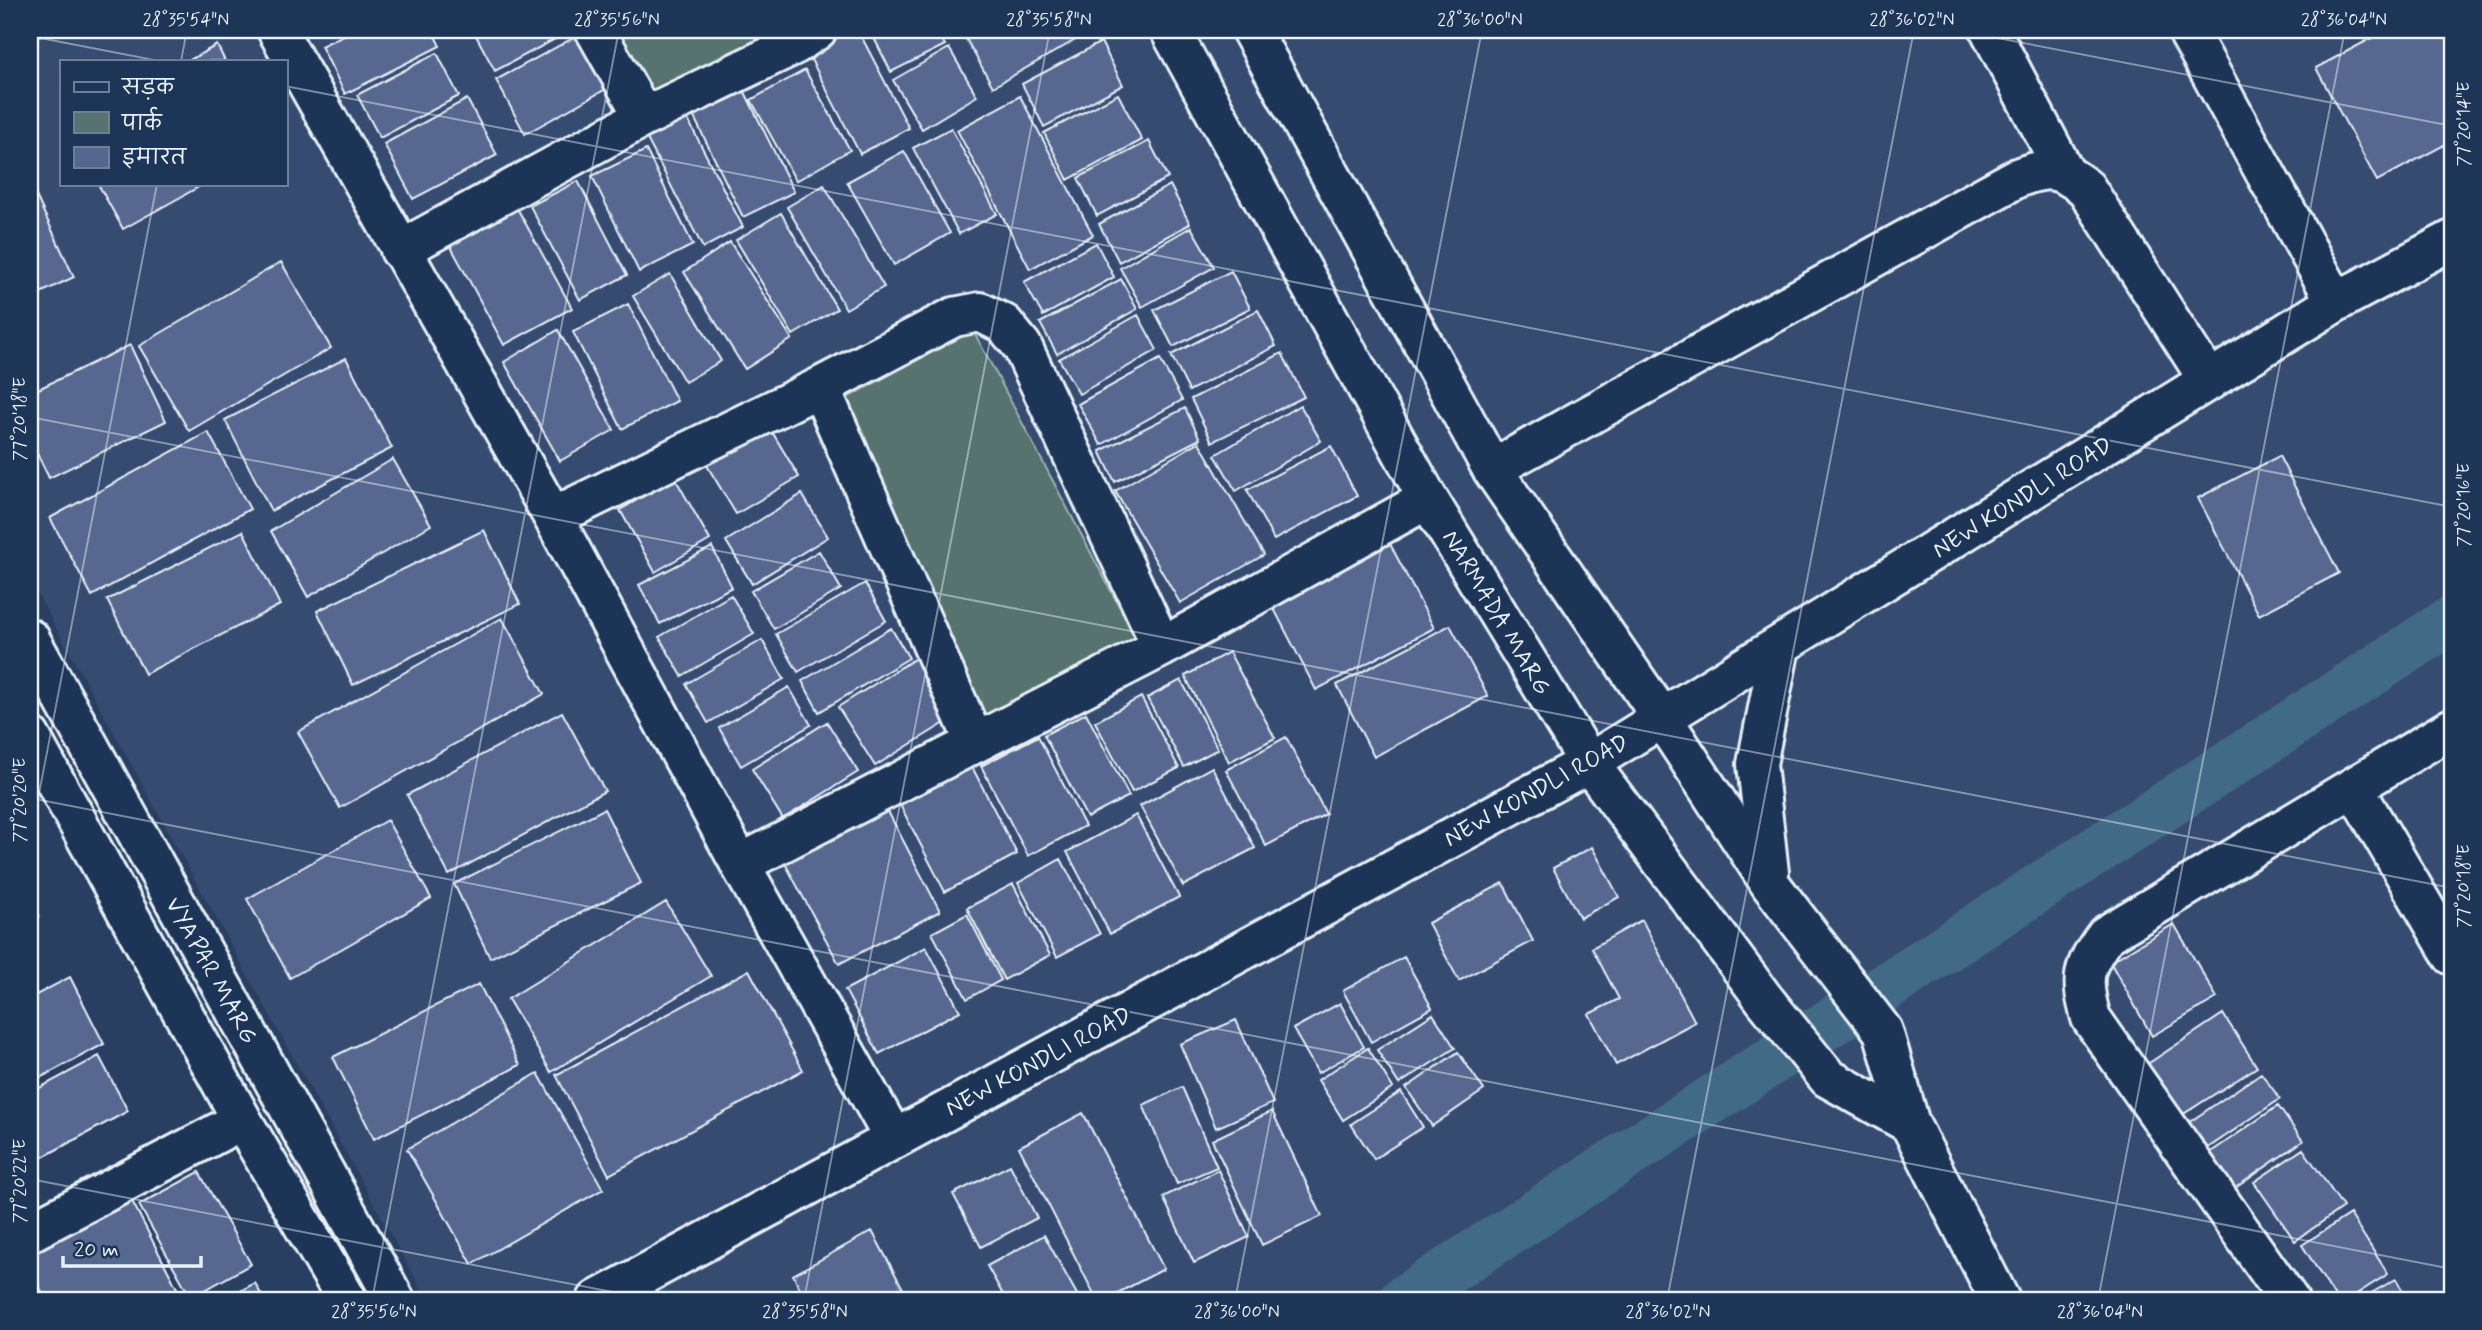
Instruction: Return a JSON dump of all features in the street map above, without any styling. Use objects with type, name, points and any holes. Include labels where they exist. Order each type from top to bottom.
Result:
[{"type":"street","points":[[277,30],[553,517],[740,864],[894,1139]]},
{"type":"street","points":[[595,30],[644,117]]},
{"type":"street","points":[[400,250],[644,117],[796,44],[817,30]]},
{"type":"street","name":"NARMADA MARG","points":[[1170,30],[1428,499],[1589,763],[1764,999],[1828,1078],[1910,1124]]},
{"type":"street","points":[[1251,30],[1492,469],[1662,718],[1771,885],[1883,1031],[1910,1124],[2000,1300]]},
{"type":"street","points":[[1990,30],[2064,171],[2086,188],[2209,380]]},
{"type":"street","points":[[2187,30],[2336,302]]},
{"type":"street","points":[[1492,469],[2017,178],[2041,169],[2064,171]]},
{"type":"street","name":"NEW KONDLI ROAD","points":[[597,1300],[1589,763],[2336,302],[2452,240]]},
{"type":"street","points":[[553,517],[820,387],[954,317],[980,312],[1004,324],[1022,346],[1163,647]]},
{"type":"street","points":[[820,387],[975,743]]},
{"type":"street","points":[[740,864],[1163,647],[1428,499]]},
{"type":"street","name":"VYAPAR MARG","points":[[30,639],[395,1300]]},
{"type":"street","points":[[1771,885],[1759,807],[1756,764],[1780,647]]},
{"type":"street","points":[[2289,1300],[2091,1018],[2083,988],[2088,960],[2106,935],[2452,729]]},
{"type":"street","name":"VYAPAR MARG","points":[[30,736],[242,1120],[347,1300]]},
{"type":"street","points":[[2355,789],[2452,955]]},
{"type":"street","points":[[30,1231],[242,1120]]},
{"type":"shaded area","points":[[30,30],[2452,30],[2452,1300],[427,1300],[30,581]]},
{"type":"green space","points":[[612,30],[774,30],[648,98]]},
{"type":"green space","points":[[973,330],[1136,638],[984,720],[821,412]]},
{"type":"building","points":[[30,30],[49,30],[30,42]]},
{"type":"building","points":[[354,30],[432,30],[440,46],[345,94],[321,46]]},
{"type":"building","points":[[473,30],[572,30],[495,71]]},
{"type":"building","points":[[849,30],[858,30],[909,128],[860,154],[807,52]]},
{"type":"building","points":[[870,30],[937,30],[945,45],[891,72]]},
{"type":"building","points":[[983,30],[1083,30],[1086,34],[993,87],[966,39]]},
{"type":"building","points":[[2387,30],[2452,30],[2452,141],[2377,181],[2316,68]]},
{"type":"building","points":[[584,32],[613,85],[525,134],[496,80]]},
{"type":"building","points":[[1101,42],[1123,85],[1044,127],[1022,84]]},
{"type":"building","points":[[217,45],[224,60],[190,60]]},
{"type":"building","points":[[949,48],[977,96],[922,129],[893,80]]},
{"type":"building","points":[[437,53],[459,96],[380,138],[357,95]]},
{"type":"building","points":[[805,70],[850,150],[796,181],[751,100]]},
{"type":"building","points":[[743,88],[794,192],[743,217],[692,113]]},
{"type":"building","points":[[1118,94],[1142,140],[1068,180],[1044,133]]},
{"type":"building","points":[[1020,96],[1093,235],[1030,269],[957,130]]},
{"type":"building","points":[[467,99],[497,155],[413,199],[384,144]]},
{"type":"building","points":[[686,116],[743,227],[703,248],[646,137]]},
{"type":"building","points":[[951,128],[997,214],[959,234],[913,148]]},
{"type":"building","points":[[1149,141],[1168,178],[1097,216],[1078,178]]},
{"type":"building","points":[[646,150],[693,245],[639,272],[592,176]]},
{"type":"building","points":[[904,151],[950,233],[894,265],[847,182]]},
{"type":"building","points":[[578,181],[627,275],[580,300],[530,206]]},
{"type":"building","points":[[30,183],[74,277],[30,298]]},
{"type":"building","points":[[824,185],[884,287],[846,309],[787,207]]},
{"type":"building","points":[[1170,185],[1190,224],[1119,262],[1099,224]]},
{"type":"building","points":[[99,186],[200,186],[123,229]]},
{"type":"building","points":[[517,208],[572,308],[504,345],[450,245]]},
{"type":"building","points":[[781,213],[837,309],[793,335],[736,240]]},
{"type":"building","points":[[1191,227],[1214,267],[1142,307],[1120,268]]},
{"type":"building","points":[[730,242],[792,339],[745,369],[684,272]]},
{"type":"building","points":[[1096,243],[1114,277],[1043,316],[1024,282]]},
{"type":"building","points":[[281,262],[331,348],[189,431],[139,346]]},
{"type":"building","points":[[1231,271],[1250,308],[1173,347],[1154,310]]},
{"type":"building","points":[[670,274],[721,361],[685,382],[633,296]]},
{"type":"building","points":[[1121,279],[1137,309],[1057,354],[1040,323]]},
{"type":"building","points":[[628,304],[677,401],[622,429],[573,332]]},
{"type":"building","points":[[1258,310],[1276,346],[1189,391],[1171,355]]},
{"type":"building","points":[[1138,315],[1157,350],[1079,394],[1059,359]]},
{"type":"building","points":[[558,330],[614,430],[560,461],[504,362]]},
{"type":"building","points":[[130,345],[166,421],[49,478],[30,439],[30,393]]},
{"type":"building","points":[[1282,353],[1304,397],[1212,442],[1191,399]]},
{"type":"building","points":[[346,358],[392,448],[271,511],[225,420]]},
{"type":"building","points":[[1160,359],[1182,400],[1101,445],[1078,404]]},
{"type":"building","points":[[1300,405],[1321,441],[1236,491],[1215,455]]},
{"type":"building","points":[[1185,408],[1200,439],[1115,482],[1100,451]]},
{"type":"building","points":[[768,425],[799,477],[736,514],[705,462]]},
{"type":"building","points":[[208,432],[250,509],[92,596],[50,518]]},
{"type":"building","points":[[1199,442],[1264,555],[1180,603],[1115,491]]},
{"type":"building","points":[[1331,446],[1357,496],[1274,540],[1247,490]]},
{"type":"building","points":[[2279,456],[2339,573],[2259,615],[2198,498]]},
{"type":"building","points":[[393,459],[431,525],[308,597],[271,531]]},
{"type":"building","points":[[675,478],[710,540],[655,572],[620,510]]},
{"type":"building","points":[[802,494],[828,537],[752,584],[726,541]]},
{"type":"building","points":[[484,530],[520,604],[353,685],[317,611]]},
{"type":"building","points":[[243,531],[280,605],[145,674],[107,600]]},
{"type":"building","points":[[1388,540],[1434,628],[1316,690],[1271,603]]},
{"type":"building","points":[[712,547],[732,587],[660,624],[639,585]]},
{"type":"building","points":[[819,551],[841,589],[774,629],[751,591]]},
{"type":"building","points":[[865,583],[886,621],[798,672],[776,634]]},
{"type":"building","points":[[731,595],[754,634],[682,676],[659,637]]},
{"type":"building","points":[[502,618],[544,694],[340,808],[298,732]]},
{"type":"building","points":[[1450,625],[1488,696],[1374,757],[1337,685]]},
{"type":"building","points":[[891,628],[909,658],[819,712],[802,681]]},
{"type":"building","points":[[762,640],[784,679],[708,723],[686,684]]},
{"type":"building","points":[[1229,652],[1275,738],[1229,762],[1185,676]]},
{"type":"building","points":[[916,658],[953,718],[875,766],[838,707]]},
{"type":"building","points":[[1181,680],[1218,749],[1184,767],[1147,698]]},
{"type":"building","points":[[789,687],[811,725],[741,766],[719,728]]},
{"type":"building","points":[[1141,697],[1179,768],[1132,792],[1095,722]]},
{"type":"building","points":[[562,712],[605,791],[449,875],[407,795]]},
{"type":"building","points":[[1086,713],[1129,796],[1087,818],[1044,735]]},
{"type":"building","points":[[827,722],[858,772],[783,819],[752,769]]},
{"type":"building","points":[[1038,736],[1085,826],[1028,856],[981,766]]},
{"type":"building","points":[[1286,737],[1326,814],[1266,846],[1226,770]]},
{"type":"building","points":[[969,761],[1017,854],[945,892],[897,799]]},
{"type":"building","points":[[1212,767],[1255,848],[1183,886],[1140,806]]},
{"type":"building","points":[[882,800],[940,911],[839,964],[780,854]]},
{"type":"building","points":[[604,809],[641,883],[490,958],[454,884]]},
{"type":"building","points":[[1136,815],[1179,897],[1110,934],[1067,852]]},
{"type":"building","points":[[387,820],[431,898],[290,978],[247,899]]},
{"type":"building","points":[[1592,847],[1619,897],[1580,918],[1553,868]]},
{"type":"building","points":[[1061,859],[1100,934],[1057,957],[1018,883]]},
{"type":"building","points":[[1503,883],[1533,941],[1459,981],[1428,923]]},
{"type":"building","points":[[1013,884],[1050,955],[1004,980],[967,908]]},
{"type":"building","points":[[30,901],[39,916],[30,922]]},
{"type":"building","points":[[666,902],[711,976],[551,1072],[508,999]]},
{"type":"building","points":[[967,914],[1001,980],[967,999],[932,933]]},
{"type":"building","points":[[1642,920],[1695,1022],[1616,1065],[1589,1014],[1619,999],[1592,948]]},
{"type":"building","points":[[2174,924],[2217,998],[2152,1036],[2110,962]]},
{"type":"building","points":[[926,947],[960,1011],[879,1054],[845,990]]},
{"type":"building","points":[[1404,957],[1432,1008],[1371,1042],[1343,991]]},
{"type":"building","points":[[749,970],[803,1070],[609,1175],[556,1075]]},
{"type":"building","points":[[70,977],[104,1044],[30,1083],[30,998]]},
{"type":"building","points":[[479,984],[520,1065],[374,1139],[333,1057]]},
{"type":"building","points":[[1340,1003],[1364,1047],[1318,1073],[1293,1029]]},
{"type":"building","points":[[1433,1014],[1455,1048],[1399,1084],[1377,1050]]},
{"type":"building","points":[[2223,1014],[2257,1067],[2174,1120],[2143,1067]]},
{"type":"building","points":[[1236,1020],[1273,1103],[1216,1128],[1180,1044]]},
{"type":"building","points":[[1368,1048],[1393,1088],[1343,1120],[1318,1080]]},
{"type":"building","points":[[1458,1052],[1484,1090],[1432,1126],[1406,1088]]},
{"type":"building","points":[[99,1056],[128,1111],[30,1164],[30,1093]]},
{"type":"building","points":[[538,1073],[603,1189],[472,1264],[407,1149]]},
{"type":"building","points":[[2261,1073],[2280,1099],[2193,1158],[2175,1132]]},
{"type":"building","points":[[1182,1087],[1217,1167],[1177,1184],[1143,1105]]},
{"type":"building","points":[[1401,1092],[1423,1127],[1374,1159],[1351,1124]]},
{"type":"building","points":[[2278,1106],[2303,1141],[2222,1197],[2198,1161]]},
{"type":"building","points":[[1272,1111],[1322,1216],[1262,1245],[1212,1140]]},
{"type":"building","points":[[1083,1113],[1164,1269],[1104,1300],[1097,1300],[1019,1147]]},
{"type":"building","points":[[2303,1149],[2343,1207],[2295,1241],[2254,1182]]},
{"type":"building","points":[[1010,1165],[1037,1218],[981,1247],[953,1194]]},
{"type":"building","points":[[1218,1170],[1249,1237],[1194,1263],[1163,1197]]},
{"type":"building","points":[[199,1172],[251,1264],[191,1298],[139,1205]]},
{"type":"building","points":[[130,1197],[183,1300],[46,1300],[30,1268],[30,1248]]},
{"type":"building","points":[[2350,1214],[2388,1274],[2347,1300],[2337,1300],[2302,1245]]},
{"type":"building","points":[[872,1231],[909,1300],[806,1300],[793,1275]]},
{"type":"building","points":[[1044,1235],[1080,1300],[1006,1300],[987,1266]]},
{"type":"building","points":[[2396,1279],[2408,1300],[2359,1300]]},
{"type":"building","points":[[255,1283],[264,1300],[223,1300]]},
{"type":"waterway","points":[[1403,1300],[2452,620]]}]
